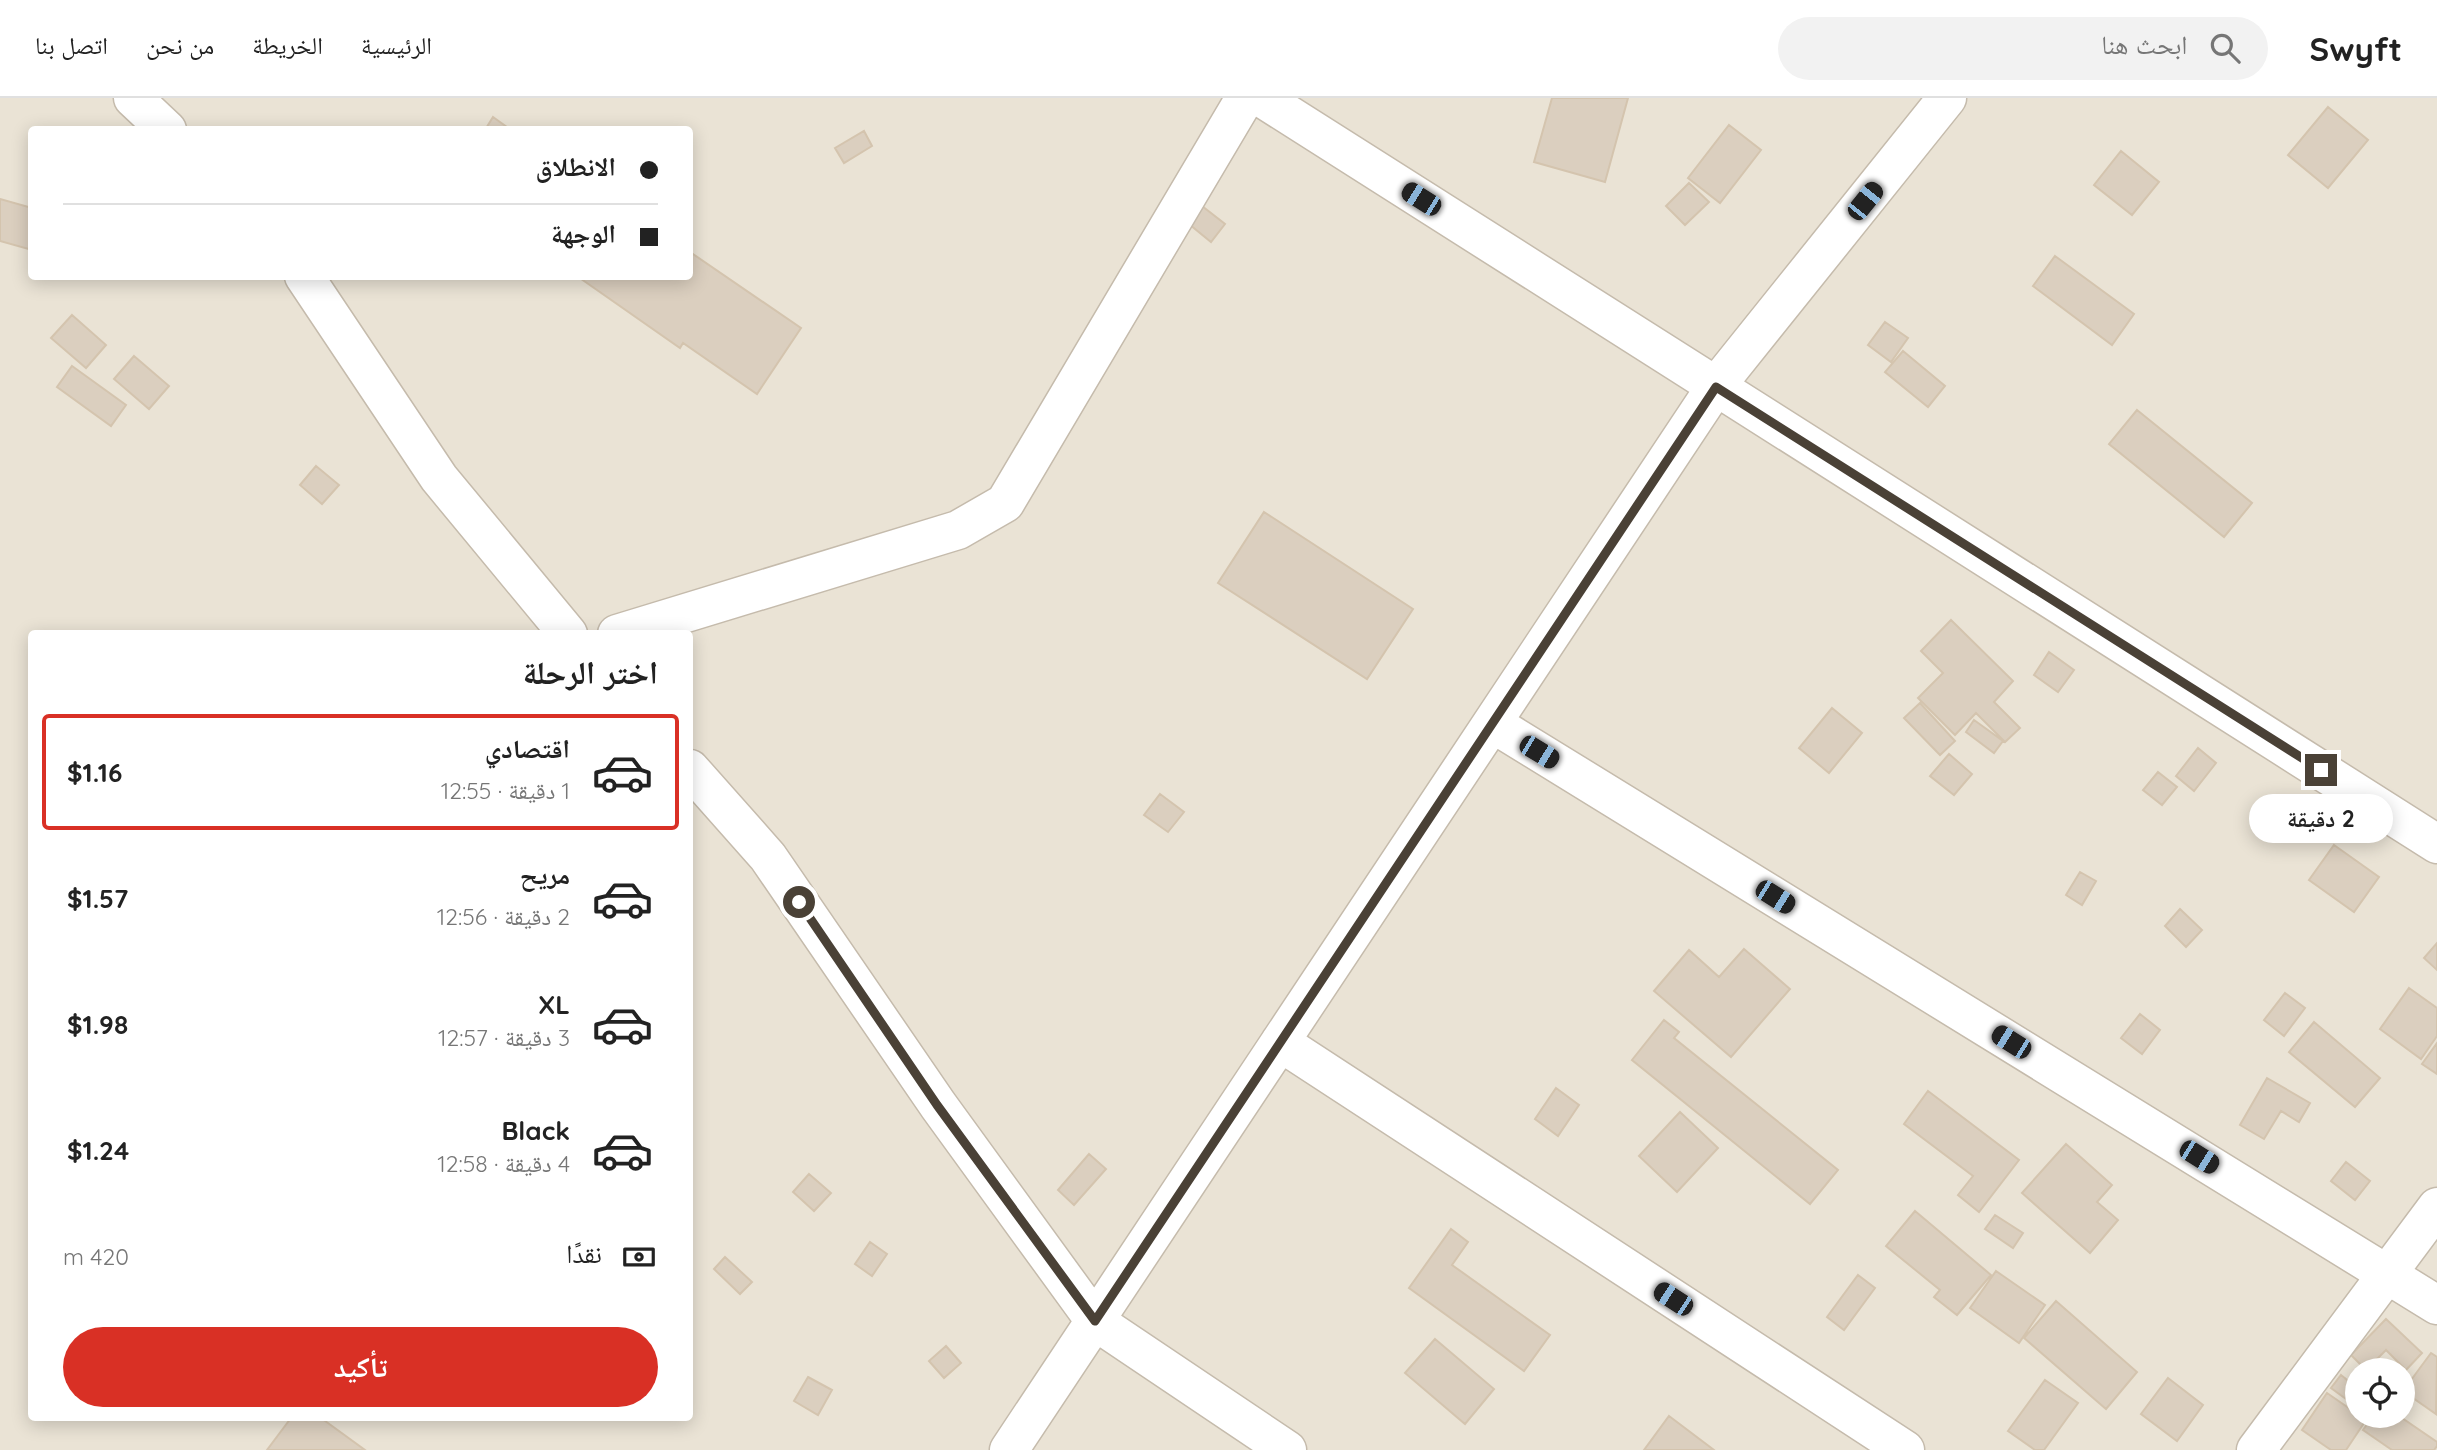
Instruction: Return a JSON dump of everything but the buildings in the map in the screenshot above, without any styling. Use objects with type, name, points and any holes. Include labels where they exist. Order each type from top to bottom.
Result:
[{"type":"street","points":[[133,98],[163,126]]},
{"type":"street","points":[[630,630],[958,530],[1005,503],[1245,98]]},
{"type":"street","points":[[1262,98],[2437,844]]},
{"type":"street","points":[[1009,1450],[1716,387],[1947,98]]},
{"type":"street","points":[[307,280],[439,478],[565,630]]},
{"type":"street","points":[[1492,723],[2437,1305]]},
{"type":"street","points":[[693,772],[768,857],[937,1105],[1095,1321],[1287,1450]]},
{"type":"street","points":[[1280,1042],[1905,1450]]},
{"type":"street","points":[[2256,1450],[2437,1207]]},
{"type":"shaded area","points":[[0,98],[2437,98],[2437,1450],[0,1450]]},
{"type":"route","points":[[799,902],[937,1105],[1095,1321],[1716,387],[2321,770]]}]
